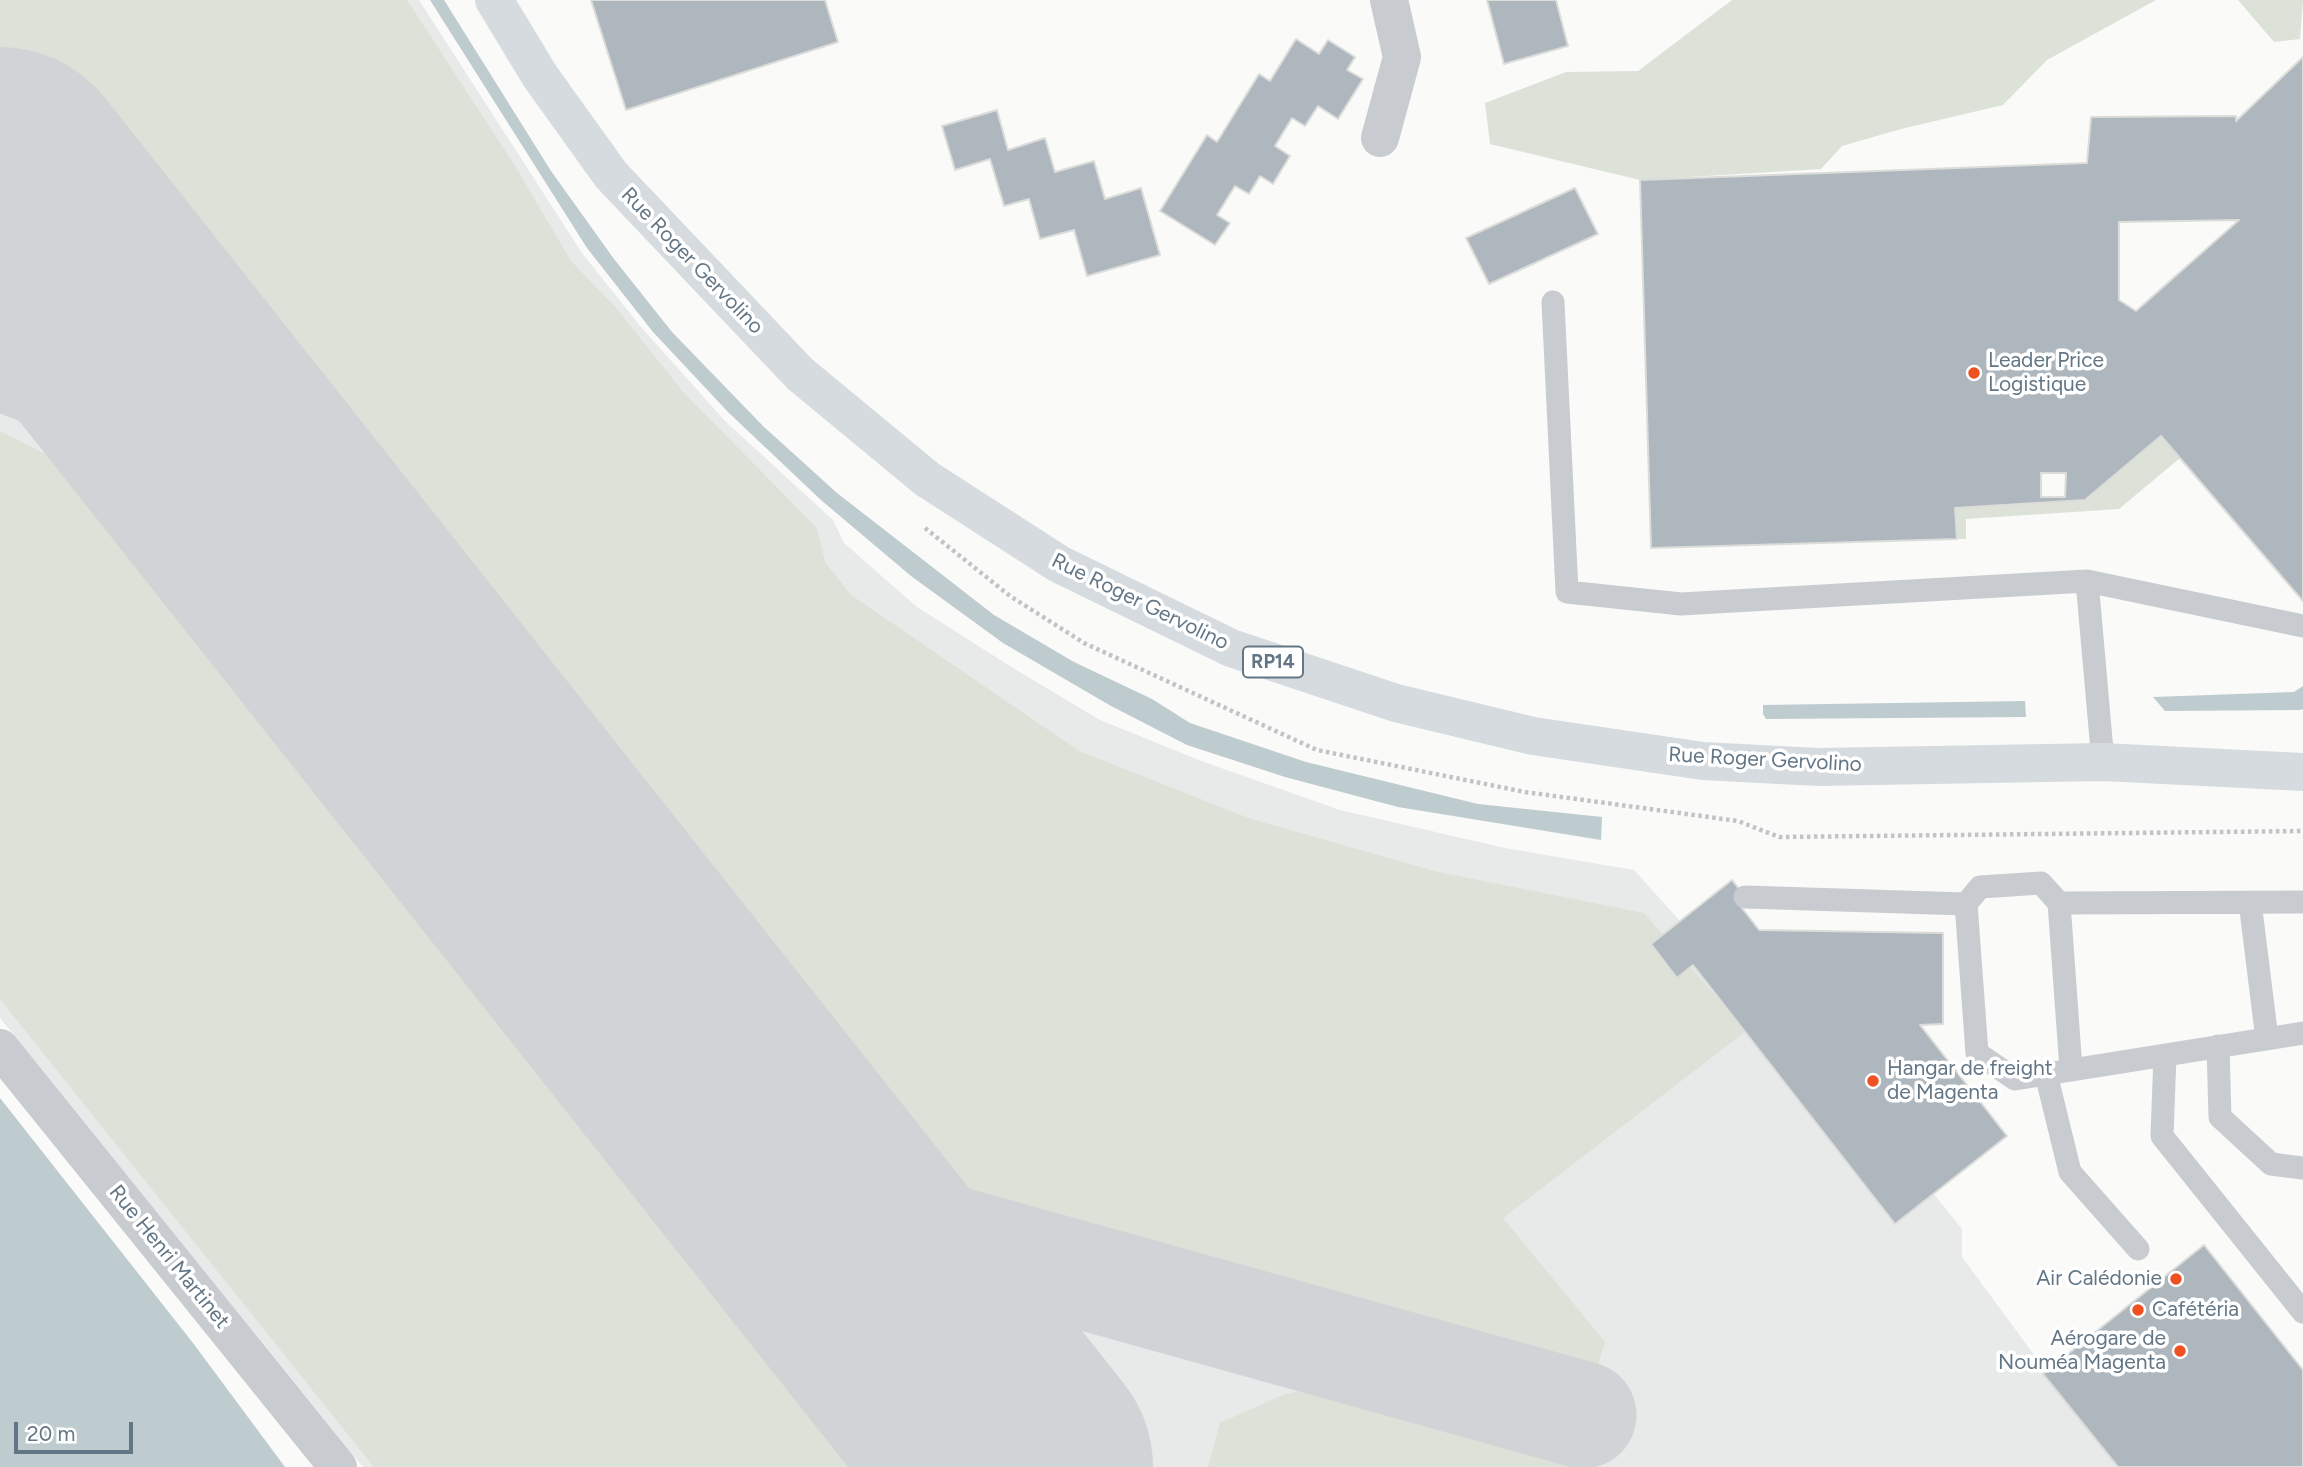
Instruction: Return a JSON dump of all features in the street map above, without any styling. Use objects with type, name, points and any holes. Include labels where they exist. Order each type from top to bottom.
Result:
[{"type":"main road","name":"Rue Roger Gervolino","points":[[494,0],[540,76],[611,175],[800,374],[927,479],[1059,564],[1231,648],[1396,704],[1533,736],[1703,761],[1818,766],[2104,762],[2303,772]]},
{"type":"street","points":[[1380,138],[1402,57],[1389,0]]},
{"type":"street","name":"Rue Henri Martinet","points":[[0,1048],[338,1467]]},
{"type":"lane","points":[[1553,302],[1567,592],[1681,604],[2087,581],[2303,626]]},
{"type":"lane","points":[[2087,581],[2104,762]]},
{"type":"lane","points":[[2071,1069],[2059,903],[2041,883],[1980,887],[1966,904],[1977,1053],[2015,1079],[2303,1033]]},
{"type":"lane","points":[[1745,897],[1966,904]]},
{"type":"lane","points":[[2250,902],[2267,1039]]},
{"type":"lane","points":[[2059,903],[2303,902]]},
{"type":"lane","points":[[2218,1046],[2220,1117],[2271,1164],[2303,1168]]},
{"type":"lane","points":[[2165,1055],[2162,1136],[2303,1312]]},
{"type":"lane","points":[[2046,1074],[2070,1172],[2138,1249]]},
{"type":"path","points":[[924,527],[1010,596],[1084,643],[1317,751],[1525,792],[1738,821],[1779,837],[2303,831]]},
{"type":"shaded area","points":[[0,0],[419,0],[582,253],[641,327],[725,421],[833,520],[844,543],[917,607],[1013,668],[1100,720],[1204,762],[1340,810],[1505,848],[1634,870],[1680,921],[1732,880],[1738,903],[1759,930],[1943,933],[1943,1024],[1921,1026],[2007,1136],[1934,1194],[1962,1229],[1962,1257],[2046,1371],[2204,1245],[2303,1370],[2303,1467],[363,1467],[0,1018]]},
{"type":"shaded area","points":[[0,0],[407,0],[515,166],[571,261],[617,309],[684,393],[817,528],[825,562],[851,595],[1079,751],[1251,819],[1438,872],[1644,913],[1746,1031],[1503,1218],[1605,1342],[1596,1371],[1536,1365],[1024,1222],[920,1184],[879,1150],[70,107],[0,161]]},
{"type":"shaded area","points":[[430,0],[444,0],[551,171],[614,259],[672,332],[764,427],[837,493],[994,615],[1074,662],[1152,699],[1190,723],[1306,762],[1478,804],[1602,817],[1601,840],[1398,807],[1285,777],[1187,745],[1111,706],[1003,643],[911,576],[821,500],[729,413],[653,332],[587,248]]},
{"type":"shaded area","points":[[1732,0],[2156,0],[2047,60],[2003,105],[1842,146],[1821,169],[1640,180],[1490,144],[1485,103],[1566,72],[1638,71]]},
{"type":"shaded area","points":[[2238,0],[2303,0],[2300,39],[2274,42]]},
{"type":"shaded area","points":[[0,431],[114,489],[889,1467],[374,1467],[0,999]]},
{"type":"shaded area","points":[[2161,436],[2180,458],[2119,509],[1966,519],[1966,539],[1957,539],[1955,508],[2085,500]]},
{"type":"shaded area","points":[[2303,686],[2303,709],[2300,710],[2165,711],[2153,697],[2294,692]]},
{"type":"shaded area","points":[[2025,701],[2026,717],[1766,719],[1763,714],[1763,705]]},
{"type":"shaded area","points":[[0,1098],[193,1343],[285,1467],[0,1467]]},
{"type":"shaded area","points":[[1321,1387],[1571,1467],[1208,1467],[1220,1423],[1285,1394]]},
{"type":"building","points":[[591,0],[825,0],[838,42],[626,110]]},
{"type":"building","points":[[1487,0],[1556,0],[1568,46],[1504,64]]},
{"type":"building","points":[[1296,39],[1319,54],[1328,40],[1355,57],[1347,70],[1363,79],[1338,119],[1318,106],[1305,126],[1292,118],[1275,146],[1290,156],[1273,184],[1260,176],[1249,194],[1235,186],[1217,215],[1230,223],[1215,245],[1160,211],[1207,135],[1217,142],[1259,74],[1270,81]]},
{"type":"building","name":"Leader Price Logistique","points":[[2303,57],[2303,601],[2161,436],[2085,500],[1955,508],[1957,539],[1651,548],[1640,180],[2087,163],[2091,117],[2236,116],[2236,121]],"holes":[[[2239,220],[2136,311],[2119,300],[2119,222]],[[2041,473],[2066,473],[2065,497],[2041,497]]]},
{"type":"building","points":[[997,110],[1008,150],[1045,138],[1055,172],[1094,161],[1105,199],[1141,188],[1160,255],[1087,276],[1074,230],[1040,239],[1029,199],[1004,206],[990,159],[955,170],[942,126]]},
{"type":"building","points":[[1575,188],[1598,234],[1489,284],[1466,238]]},
{"type":"building","name":"Hangar de freight de Magenta","points":[[1732,880],[1745,897],[1738,903],[1759,930],[1943,933],[1943,1024],[1920,1025],[2007,1136],[1895,1224],[1693,965],[1677,978],[1651,944]]},
{"type":"building","name":"Aérogare de Nouméa Magenta","points":[[2204,1245],[2303,1370],[2303,1467],[2118,1467],[2043,1374]]},
{"type":"taxiway","points":[[0,228],[24,222],[47,224],[69,232],[88,245],[103,264],[112,286],[115,308],[112,322]]},
{"type":"taxiway","points":[[0,356],[160,418],[189,433],[218,456]]},
{"type":"taxiway","points":[[807,1199],[1583,1415]]},
{"type":"runway","points":[[0,181],[1019,1467]]},
{"type":"place","name":"Leader Price Logistique","points":[[1974,373]]},
{"type":"place","name":"Hangar de freight de Magenta","points":[[1873,1081]]},
{"type":"place","name":"Air Calédonie","points":[[2176,1279]]},
{"type":"place","name":"Cafétéria","points":[[2138,1310]]},
{"type":"place","name":"Aérogare de Nouméa Magenta","points":[[2180,1351]]}]
